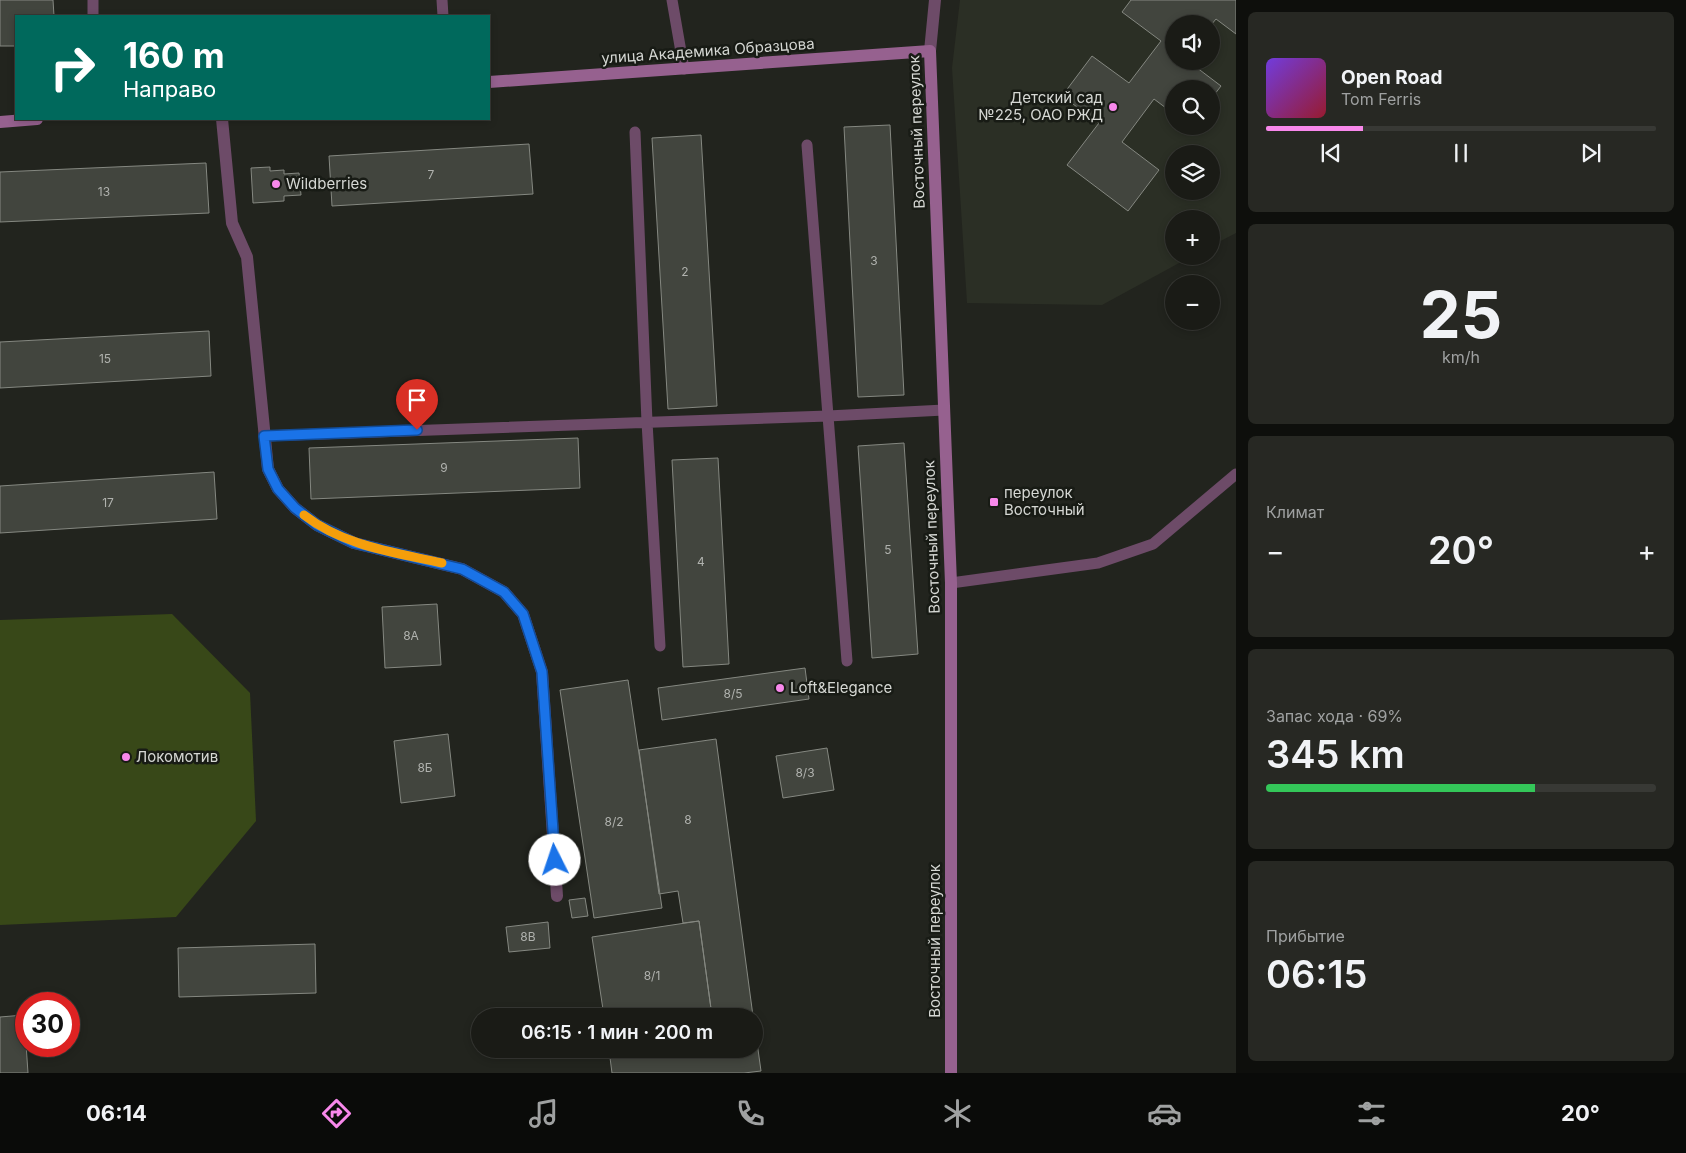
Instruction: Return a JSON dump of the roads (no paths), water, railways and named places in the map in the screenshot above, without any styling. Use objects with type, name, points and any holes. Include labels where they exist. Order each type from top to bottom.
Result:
[{"type":"street","name":"Восточный переулок","points":[[935,0],[930,51],[951,583],[951,1073]]},
{"type":"street","name":"улица Академика Образцова","points":[[490,82],[930,51]]},
{"type":"street","points":[[0,122],[25,120]]},
{"type":"street","points":[[222,120],[232,223],[246,257],[268,469],[278,489],[295,508],[317,525],[354,543],[462,569],[504,592],[523,614],[542,672],[557,896]]},
{"type":"lane","points":[[93,0],[93,15]]},
{"type":"lane","points":[[442,0],[443,15]]},
{"type":"lane","points":[[672,0],[684,69]]},
{"type":"lane","points":[[634,132],[646,422],[660,646]]},
{"type":"lane","points":[[808,145],[847,661]]},
{"type":"lane","points":[[264,436],[828,416],[944,410]]},
{"type":"lane","points":[[951,583],[1098,563],[1153,544],[1236,474]]},
{"type":"place","name":"Детский сад №225, ОАО РЖД","points":[[1113,107]]},
{"type":"place","name":"Wildberries","points":[[276,184]]},
{"type":"place","name":"переулок Восточный","points":[[994,502]]},
{"type":"place","name":"Loft&Elegance","points":[[780,688]]},
{"type":"place","name":"Локомотив","points":[[126,757]]}]
